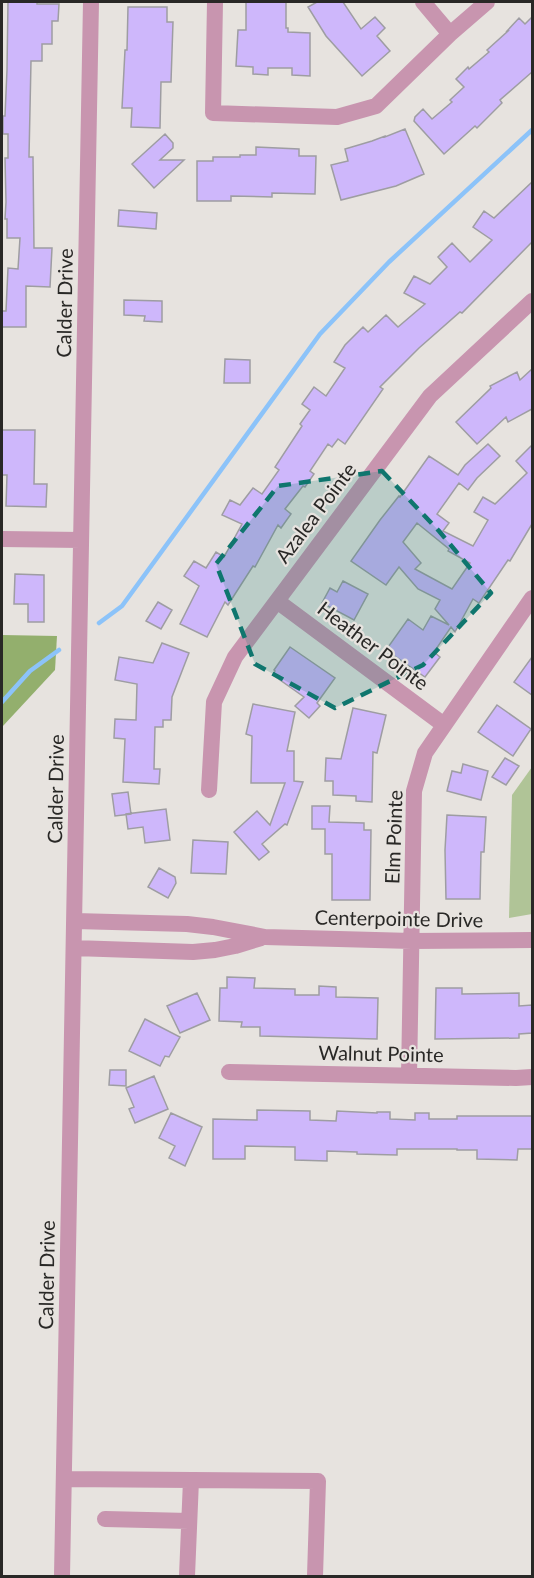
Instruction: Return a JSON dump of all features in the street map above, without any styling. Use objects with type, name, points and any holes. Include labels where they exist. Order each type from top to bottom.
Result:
[{"type":"street","name":"Calder Drive","points":[[62,1576],[91,2]]},
{"type":"street","points":[[215,2],[213,113],[337,117],[376,106],[450,34],[487,2]]},
{"type":"street","points":[[423,2],[450,34]]},
{"type":"street","name":"Azalea Pointe","points":[[209,790],[214,702],[235,657],[430,396],[532,301]]},
{"type":"street","points":[[2,539],[81,540]]},
{"type":"street","name":"Elm Pointe","points":[[410,1076],[414,791],[425,753],[532,598]]},
{"type":"street","name":"Heather Pointe","points":[[277,601],[444,725]]},
{"type":"street","name":"Centerpointe Drive","points":[[75,921],[187,924],[265,937],[412,941],[532,940]]},
{"type":"street","name":"Centerpointe Drive","points":[[74,948],[193,952],[235,946],[265,937]]},
{"type":"street","name":"Walnut Pointe","points":[[229,1072],[532,1077]]},
{"type":"street","points":[[64,1479],[318,1481],[315,1576]]},
{"type":"street","points":[[187,1576],[191,1480]]},
{"type":"street","points":[[105,1519],[189,1521]]},
{"type":"highlighted area","points":[[382,471],[439,531],[491,593],[423,665],[335,708],[255,664],[216,564],[278,486]]},
{"type":"green space","points":[[2,635],[57,636],[55,670],[2,727]]},
{"type":"green space","points":[[532,767],[532,914],[509,918],[512,795]]},
{"type":"building","points":[[8,2],[59,4],[58,21],[52,21],[52,44],[42,44],[42,61],[31,61],[29,157],[33,157],[34,248],[52,248],[50,287],[26,286],[26,327],[2,327],[2,311],[6,311],[8,268],[18,269],[20,238],[7,238],[7,219],[5,219],[5,158],[8,158],[8,134],[3,134],[3,116],[5,116]]},
{"type":"building","points":[[246,2],[286,2],[288,32],[310,33],[310,76],[292,75],[292,68],[268,68],[268,75],[253,74],[253,67],[236,66],[238,30],[246,30]]},
{"type":"building","points":[[317,2],[343,2],[361,29],[375,17],[385,28],[377,36],[390,51],[362,76],[326,36],[308,7]]},
{"type":"building","points":[[128,7],[167,7],[167,22],[173,22],[171,82],[161,82],[160,128],[131,127],[132,108],[122,108]]},
{"type":"building","points":[[532,17],[532,72],[500,100],[502,103],[477,128],[475,126],[444,154],[414,121],[415,117],[423,109],[432,119],[452,102],[450,100],[464,87],[456,79],[489,52],[487,50],[519,18],[525,24]]},
{"type":"building","points":[[405,129],[424,174],[396,186],[341,200],[331,165],[348,161],[345,149]]},
{"type":"building","points":[[165,134],[173,143],[173,148],[160,160],[184,160],[154,188],[132,164]]},
{"type":"building","points":[[256,147],[299,149],[299,156],[316,156],[315,194],[272,193],[272,197],[231,196],[231,201],[197,201],[197,161],[213,161],[213,157],[256,155]]},
{"type":"building","points":[[532,182],[532,242],[462,313],[460,312],[419,348],[380,387],[383,389],[345,444],[338,439],[332,447],[328,444],[310,471],[314,474],[285,509],[291,514],[281,528],[278,525],[255,567],[253,566],[228,605],[225,602],[207,637],[180,624],[199,586],[184,576],[194,561],[206,568],[216,552],[224,557],[242,524],[222,515],[230,500],[240,505],[253,488],[262,494],[279,470],[275,467],[310,410],[302,404],[314,387],[326,396],[345,368],[334,362],[345,345],[363,327],[368,332],[386,315],[398,327],[425,304],[404,293],[414,276],[430,284],[447,267],[438,257],[452,243],[470,262],[492,240],[473,227],[484,211],[494,218]]},
{"type":"building","points":[[119,210],[157,213],[156,229],[118,226]]},
{"type":"building","points":[[124,300],[162,301],[162,322],[144,321],[145,316],[124,315]]},
{"type":"building","points":[[225,359],[250,360],[250,383],[224,383]]},
{"type":"building","points":[[532,369],[532,409],[508,422],[506,417],[477,444],[456,422],[491,388],[490,386],[517,372],[520,380]]},
{"type":"building","points":[[2,430],[35,430],[34,484],[47,484],[46,507],[6,506],[7,475],[2,475]]},
{"type":"building","points":[[488,444],[500,456],[468,490],[459,483],[437,514],[449,523],[443,531],[473,546],[488,520],[474,512],[483,497],[495,504],[527,473],[516,461],[532,445],[532,524],[510,561],[508,560],[479,603],[473,599],[455,632],[451,627],[434,652],[440,657],[425,677],[386,650],[408,619],[423,630],[431,616],[449,625],[435,609],[440,600],[418,589],[399,567],[386,585],[351,561],[429,456],[458,475],[465,465]],"holes":[[[417,523],[449,549],[448,551],[470,563],[452,589],[415,569],[421,563],[403,542]]]},
{"type":"building","points":[[15,574],[44,575],[44,622],[28,622],[28,604],[14,604]]},
{"type":"building","points":[[343,581],[368,594],[354,620],[322,603],[330,588],[337,592]]},
{"type":"building","points":[[158,602],[172,610],[161,629],[146,621]]},
{"type":"building","points":[[162,643],[189,653],[172,697],[171,720],[163,720],[163,727],[155,727],[154,769],[160,769],[159,784],[123,782],[125,739],[114,738],[115,719],[136,720],[137,684],[115,680],[119,657],[153,663]]},
{"type":"building","points":[[290,647],[335,678],[317,703],[320,706],[309,718],[295,706],[304,697],[273,675]]},
{"type":"building","points":[[532,657],[532,695],[514,682]]},
{"type":"building","points":[[253,704],[295,712],[287,751],[294,751],[294,781],[303,782],[287,825],[285,824],[262,844],[269,852],[259,860],[234,832],[257,811],[270,825],[285,783],[251,783],[252,736],[246,734]]},
{"type":"building","points":[[497,705],[531,729],[513,756],[478,732]]},
{"type":"building","points":[[353,708],[386,715],[377,753],[373,752],[372,802],[356,801],[356,796],[333,795],[333,781],[325,781],[326,758],[341,759]]},
{"type":"building","points":[[505,758],[519,766],[506,785],[492,777]]},
{"type":"building","points":[[463,764],[488,771],[481,800],[447,791],[452,771],[461,773]]},
{"type":"building","points":[[128,792],[131,814],[115,816],[112,794]]},
{"type":"building","points":[[312,806],[330,806],[329,822],[364,823],[364,830],[371,830],[370,900],[332,900],[332,854],[325,854],[325,829],[312,829]]},
{"type":"building","points":[[166,809],[170,840],[145,843],[143,827],[128,829],[126,814]]},
{"type":"building","points":[[447,815],[486,817],[484,852],[481,852],[480,899],[446,899]]},
{"type":"building","points":[[193,840],[228,842],[226,874],[191,873]]},
{"type":"building","points":[[159,868],[175,877],[176,883],[168,898],[148,887]]},
{"type":"building","points":[[227,977],[255,978],[254,988],[295,989],[295,995],[319,995],[319,986],[336,987],[336,997],[378,998],[377,1039],[260,1036],[260,1027],[241,1027],[242,1022],[219,1021],[220,988],[227,988]]},
{"type":"building","points":[[436,988],[462,988],[462,994],[519,993],[519,1006],[532,1005],[532,1033],[519,1034],[519,1038],[435,1039]]},
{"type":"building","points":[[197,993],[210,1020],[180,1033],[167,1006]]},
{"type":"building","points":[[145,1019],[180,1037],[169,1057],[165,1056],[160,1066],[129,1051]]},
{"type":"building","points":[[110,1070],[126,1070],[126,1086],[109,1085]]},
{"type":"building","points":[[154,1076],[168,1109],[135,1123],[129,1109],[134,1107],[126,1088]]},
{"type":"building","points":[[257,1110],[310,1111],[310,1120],[336,1121],[337,1111],[390,1112],[390,1119],[415,1120],[415,1113],[429,1113],[429,1119],[457,1119],[457,1116],[532,1116],[532,1149],[518,1149],[517,1160],[477,1159],[477,1150],[397,1149],[397,1155],[327,1151],[327,1161],[295,1160],[295,1147],[245,1146],[245,1159],[213,1159],[213,1119],[257,1120]]},
{"type":"building","points":[[171,1113],[202,1127],[185,1166],[169,1158],[175,1146],[159,1138]]},
{"type":"waterway","points":[[99,623],[122,606],[320,334],[389,262],[532,130]]},
{"type":"waterway","points":[[2,702],[30,671],[59,650]]}]
